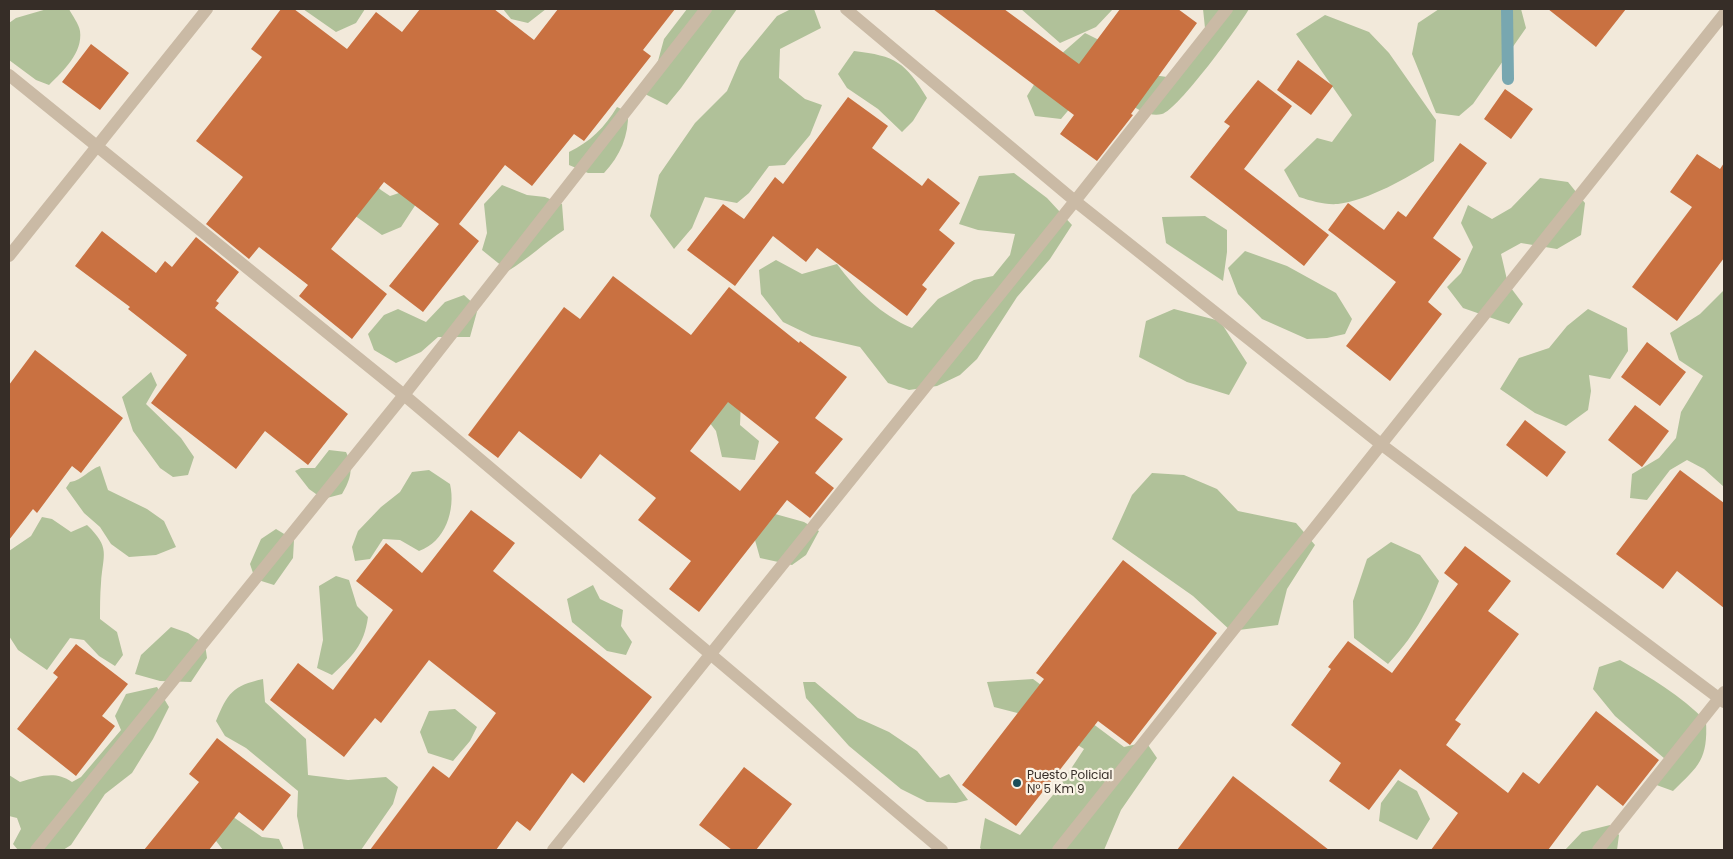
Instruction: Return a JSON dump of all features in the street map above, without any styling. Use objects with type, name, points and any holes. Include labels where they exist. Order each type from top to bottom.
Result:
[{"type":"street","points":[[9,256],[207,9]]},
{"type":"street","points":[[36,850],[404,396],[706,9]]},
{"type":"street","points":[[846,9],[1075,202],[1382,444],[1723,698],[1598,850]]},
{"type":"street","points":[[553,850],[1075,202],[1227,9]]},
{"type":"street","points":[[1058,850],[1724,14]]},
{"type":"street","points":[[9,75],[96,148],[404,396],[942,850]]},
{"type":"green space","points":[[47,9],[69,9],[80,31],[78,47],[71,61],[49,85],[36,80],[9,60],[9,23],[16,18]]},
{"type":"green space","points":[[303,9],[365,9],[356,23],[336,32]]},
{"type":"green space","points":[[503,9],[546,9],[528,23],[511,19]]},
{"type":"green space","points":[[687,9],[737,9],[667,105],[639,91],[658,61],[664,39]]},
{"type":"green space","points":[[791,9],[814,9],[821,28],[780,49],[779,78],[805,99],[822,105],[810,135],[785,165],[769,166],[749,193],[737,203],[705,197],[692,228],[674,249],[650,216],[659,175],[695,123],[727,91],[740,61],[777,16]]},
{"type":"green space","points":[[1021,9],[1113,9],[1096,27],[1060,43]]},
{"type":"green space","points":[[1203,9],[1249,9],[1194,84],[1170,109],[1162,114],[1153,115],[1124,103],[1077,100],[1061,119],[1035,116],[1027,96],[1043,70],[1085,33],[1115,48],[1153,75],[1167,77],[1205,28]]},
{"type":"green space","points":[[1439,9],[1521,9],[1526,28],[1473,104],[1459,116],[1436,113],[1412,54],[1418,23]]},
{"type":"green space","points":[[1325,15],[1369,32],[1389,53],[1436,120],[1434,161],[1375,193],[1350,202],[1338,204],[1323,203],[1299,197],[1284,170],[1317,138],[1332,142],[1352,115],[1296,34]]},
{"type":"green space","points":[[854,51],[880,55],[898,63],[912,76],[927,98],[913,121],[902,132],[878,109],[847,88],[838,74]]},
{"type":"green space","points":[[617,107],[628,112],[628,121],[625,137],[615,160],[604,173],[588,173],[569,165],[569,152],[584,144],[596,133]]},
{"type":"green space","points":[[1014,173],[1047,198],[1072,225],[1050,259],[1017,297],[977,359],[960,375],[937,386],[909,390],[888,383],[860,347],[812,336],[783,322],[761,294],[759,270],[776,260],[802,274],[837,264],[870,301],[890,316],[912,328],[938,299],[974,280],[993,276],[1010,255],[1015,234],[978,230],[959,224],[979,176]]},
{"type":"green space","points":[[368,177],[390,196],[408,190],[418,201],[401,227],[382,235],[354,215]]},
{"type":"green space","points":[[1540,178],[1568,182],[1585,203],[1581,235],[1557,249],[1521,243],[1501,254],[1508,284],[1523,304],[1509,324],[1463,308],[1447,287],[1461,273],[1473,247],[1461,223],[1468,205],[1492,219],[1511,208]]},
{"type":"green space","points":[[502,185],[527,195],[545,197],[562,204],[564,230],[508,271],[482,250],[487,233],[484,204]]},
{"type":"green space","points":[[1205,216],[1227,230],[1227,252],[1223,281],[1166,243],[1162,217]]},
{"type":"green space","points":[[1245,251],[1287,266],[1336,293],[1352,319],[1345,334],[1327,338],[1307,339],[1262,319],[1238,294],[1228,268]]},
{"type":"green space","points":[[1723,254],[1724,255],[1724,290]]},
{"type":"green space","points":[[1724,290],[1724,487],[1704,469],[1687,460],[1670,470],[1647,500],[1630,498],[1632,474],[1659,458],[1676,438],[1681,412],[1703,376],[1679,360],[1670,333],[1700,314]]},
{"type":"green space","points":[[464,295],[478,308],[470,337],[438,337],[421,352],[396,363],[374,350],[368,334],[384,315],[398,309],[426,322],[445,302]]},
{"type":"green space","points":[[1174,309],[1220,321],[1247,363],[1229,395],[1187,382],[1139,357],[1146,321]]},
{"type":"green space","points":[[1588,309],[1627,328],[1628,351],[1610,379],[1589,375],[1591,391],[1588,410],[1566,426],[1535,413],[1500,389],[1519,358],[1549,348],[1567,326]]},
{"type":"green space","points":[[151,372],[157,385],[146,404],[181,438],[194,457],[188,475],[173,477],[160,468],[133,431],[122,397]]},
{"type":"green space","points":[[693,401],[741,402],[740,425],[759,441],[755,460],[722,457],[716,431]]},
{"type":"green space","points":[[329,450],[346,452],[351,468],[348,483],[342,494],[323,499],[309,489],[295,471],[301,468],[315,468]]},
{"type":"green space","points":[[100,466],[108,490],[147,509],[164,521],[176,547],[156,555],[129,557],[111,544],[100,527],[84,513],[66,488],[70,482]]},
{"type":"green space","points":[[429,470],[450,484],[450,514],[442,533],[428,547],[419,551],[400,540],[383,539],[370,559],[355,561],[352,547],[358,531],[381,507],[400,492],[412,472]]},
{"type":"green space","points":[[1152,473],[1184,475],[1217,489],[1238,511],[1296,523],[1315,545],[1287,589],[1278,625],[1231,631],[1193,596],[1112,539],[1132,495]]},
{"type":"green space","points":[[768,512],[804,522],[819,531],[806,555],[792,565],[760,558],[753,533]]},
{"type":"green space","points":[[42,517],[52,519],[71,532],[87,525],[95,533],[103,546],[100,619],[117,632],[123,655],[115,666],[99,656],[84,640],[70,638],[47,670],[18,650],[9,636],[9,551],[31,536]]},
{"type":"green space","points":[[276,529],[294,540],[293,558],[274,585],[255,579],[250,564],[261,539]]},
{"type":"green space","points":[[1391,542],[1420,555],[1439,581],[1418,625],[1388,664],[1354,638],[1353,601],[1367,559]]},
{"type":"green space","points":[[336,576],[349,580],[357,606],[368,617],[363,636],[356,650],[332,675],[317,668],[323,640],[319,586]]},
{"type":"green space","points":[[593,585],[600,599],[623,610],[621,626],[632,642],[626,655],[607,651],[572,622],[567,599]]},
{"type":"green space","points":[[171,627],[188,633],[205,644],[207,658],[191,682],[160,681],[135,674],[141,655]]},
{"type":"green space","points":[[1620,660],[1676,695],[1706,721],[1705,744],[1700,761],[1673,791],[1651,783],[1665,759],[1615,716],[1593,689],[1599,667]]},
{"type":"green space","points":[[263,679],[265,702],[306,739],[308,775],[348,780],[386,777],[398,787],[393,804],[361,850],[304,850],[297,816],[298,791],[246,748],[225,736],[216,721],[232,692],[244,685]]},
{"type":"green space","points":[[1033,679],[1124,747],[1146,742],[1157,758],[1121,810],[1104,850],[982,850],[980,848],[985,818],[1020,835],[1057,790],[1084,749],[1033,717],[994,707],[987,682]]},
{"type":"green space","points":[[803,682],[815,682],[858,718],[889,732],[917,751],[940,778],[949,774],[968,800],[956,803],[927,802],[901,789],[849,746],[806,698]]},
{"type":"green space","points":[[157,687],[169,707],[153,739],[132,773],[105,794],[71,845],[63,850],[18,850],[13,844],[21,829],[17,818],[9,816],[9,775],[20,782],[53,775],[72,782],[81,777],[121,730],[115,716],[126,694]]},
{"type":"green space","points":[[455,709],[477,727],[470,741],[453,761],[428,753],[420,732],[429,711]]},
{"type":"green space","points":[[1398,780],[1417,791],[1430,819],[1417,840],[1379,821],[1381,803]]},
{"type":"green space","points":[[229,814],[262,837],[279,839],[284,850],[223,850],[203,824]]},
{"type":"green space","points":[[1610,825],[1619,835],[1617,850],[1565,850],[1582,832]]},
{"type":"building","points":[[281,9],[294,9],[347,49],[376,12],[402,32],[420,9],[494,9],[534,40],[558,9],[675,9],[643,50],[651,56],[584,141],[574,134],[532,186],[505,165],[459,224],[479,241],[423,312],[389,286],[439,224],[384,182],[331,249],[387,294],[352,339],[299,296],[308,285],[259,247],[249,259],[206,224],[243,177],[196,141],[262,57],[251,49]]},
{"type":"building","points":[[933,9],[1004,9],[1079,64],[1120,9],[1178,9],[1197,23],[1131,114],[1133,115],[1097,161],[1060,134],[1074,115]]},
{"type":"building","points":[[1548,9],[1626,9],[1596,47]]},
{"type":"building","points":[[91,44],[129,73],[100,110],[62,82]]},
{"type":"building","points":[[1298,60],[1333,86],[1311,115],[1277,90]]},
{"type":"building","points":[[1258,80],[1292,106],[1244,169],[1329,235],[1304,266],[1190,177],[1230,126],[1224,122]]},
{"type":"building","points":[[1505,89],[1533,109],[1511,139],[1484,119]]},
{"type":"building","points":[[848,97],[888,126],[872,148],[922,186],[928,178],[960,203],[939,230],[955,243],[922,285],[927,289],[907,316],[817,248],[806,262],[773,236],[735,286],[687,250],[723,204],[744,219],[775,177],[783,184]]},
{"type":"building","points":[[1460,143],[1487,163],[1433,238],[1461,259],[1428,302],[1442,314],[1390,381],[1346,346],[1396,282],[1328,230],[1348,203],[1384,230],[1398,211],[1406,217]]},
{"type":"building","points":[[1697,154],[1720,169],[1724,163],[1724,258],[1677,321],[1632,287],[1692,207],[1670,192]]},
{"type":"building","points":[[102,231],[156,273],[165,261],[172,267],[196,237],[239,272],[216,301],[219,303],[215,308],[348,414],[308,465],[265,431],[236,469],[151,403],[187,355],[128,309],[130,307],[75,266]]},
{"type":"building","points":[[613,276],[691,335],[729,287],[799,343],[800,341],[847,377],[815,418],[843,439],[815,473],[834,488],[810,518],[787,500],[699,612],[669,589],[691,561],[638,520],[656,498],[600,454],[581,479],[519,431],[498,458],[468,435],[564,307],[580,319]],"holes":[[[728,402],[779,442],[740,491],[690,451]]]},
{"type":"building","points":[[1647,342],[1686,372],[1660,406],[1621,377]]},
{"type":"building","points":[[35,350],[123,418],[81,473],[72,466],[37,513],[33,509],[9,540],[9,385]]},
{"type":"building","points":[[1635,405],[1669,431],[1642,467],[1608,440]]},
{"type":"building","points":[[1525,420],[1566,452],[1547,477],[1506,445]]},
{"type":"building","points":[[1680,470],[1724,503],[1724,608],[1677,571],[1663,589],[1616,554]]},
{"type":"building","points":[[471,510],[515,543],[493,571],[652,697],[584,783],[572,773],[530,831],[517,821],[496,850],[370,850],[433,766],[449,778],[496,713],[429,660],[381,723],[375,718],[344,757],[270,700],[298,663],[333,690],[393,610],[356,581],[386,543],[422,573]]},
{"type":"building","points":[[1465,546],[1511,581],[1488,611],[1519,634],[1455,720],[1461,724],[1446,745],[1508,793],[1523,772],[1539,784],[1596,711],[1659,760],[1623,806],[1597,785],[1548,850],[1431,850],[1458,813],[1400,769],[1369,810],[1329,781],[1341,763],[1291,725],[1331,669],[1328,667],[1348,641],[1392,673],[1458,584],[1444,573]]},
{"type":"building","points":[[1123,560],[1217,633],[1130,745],[1098,721],[1016,826],[962,785],[1044,679],[1036,673]]},
{"type":"building","points":[[76,644],[128,684],[102,716],[115,726],[76,776],[17,729],[58,677],[53,673]]},
{"type":"building","points":[[217,738],[291,795],[263,831],[239,812],[209,850],[144,850],[199,782],[189,774]]},
{"type":"building","points":[[744,767],[792,804],[756,850],[732,850],[699,825]]},
{"type":"building","points":[[1233,776],[1329,850],[1177,850]]},
{"type":"waterway","points":[[1507,9],[1508,79]]},
{"type":"place","name":"Puesto Policial N° 5 Km 9","points":[[1017,783]]}]
